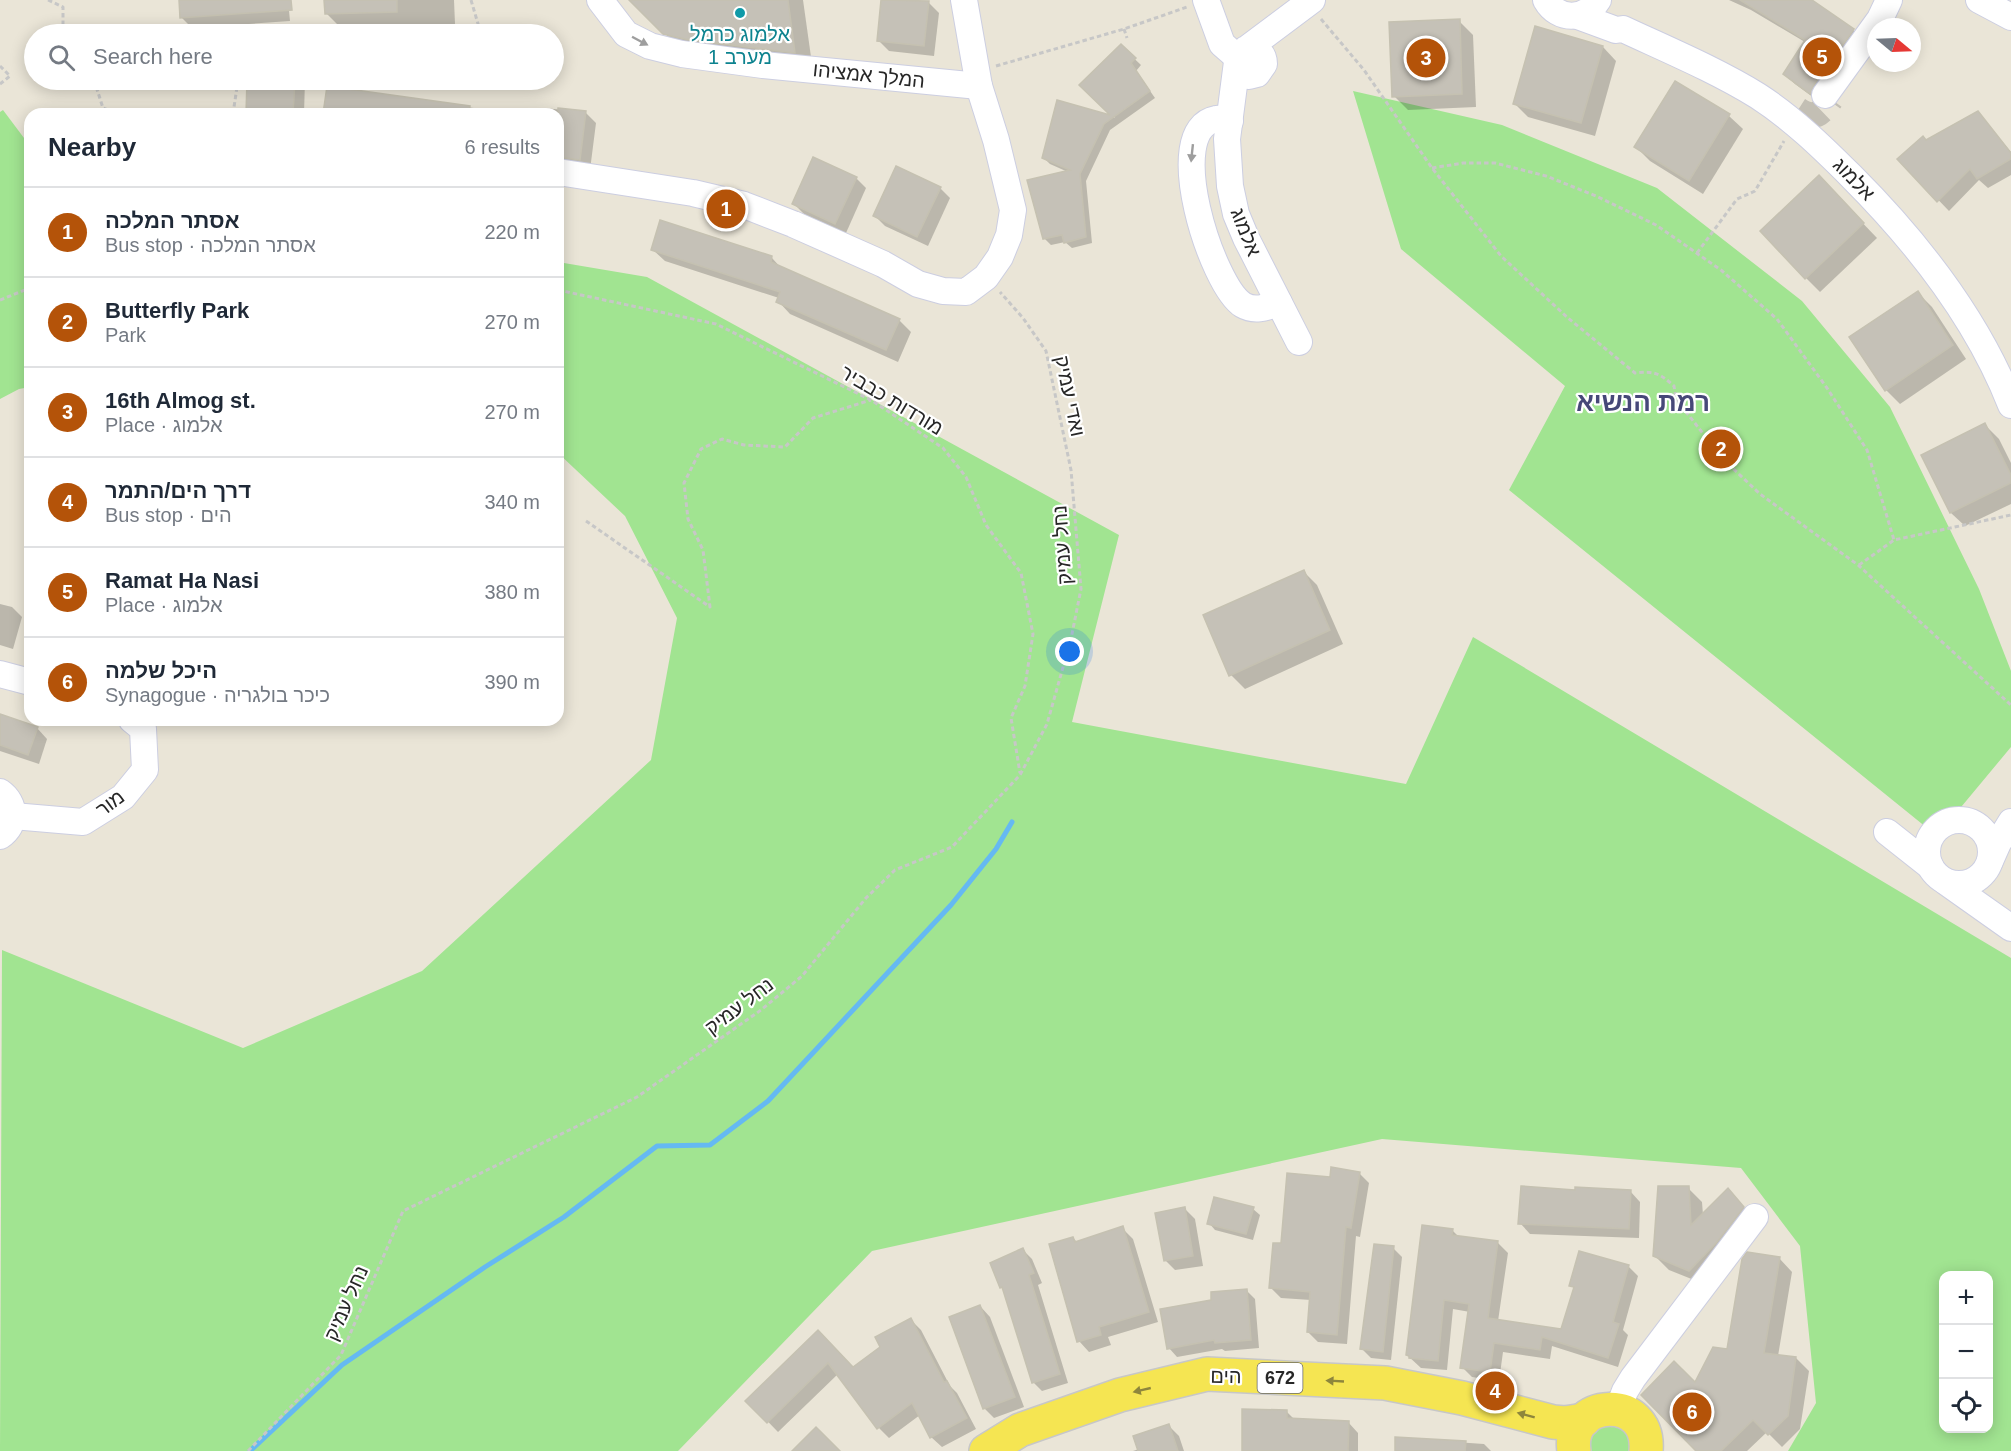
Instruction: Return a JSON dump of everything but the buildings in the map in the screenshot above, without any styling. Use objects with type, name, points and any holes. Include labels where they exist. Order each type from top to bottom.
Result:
[{"type":"main road","name":"הים","points":[[986,1451],[1020,1430],[1120,1395],[1207,1374],[1385,1383],[1462,1398],[1553,1422],[1584,1420]]},
{"type":"main road","name":"672","points":[[1584,1420],[1600,1410],[1618,1409]]},
{"type":"main road","points":[[1618,1409],[1637,1420],[1650,1447]]},
{"type":"main road","points":[[1574,1451],[1574,1437],[1584,1420]]},
{"type":"street","name":"המלך אמציהו","points":[[600,0],[626,34],[650,46],[682,54],[763,64],[978,79]]},
{"type":"street","points":[[564,173],[693,193],[744,205],[883,264],[918,285],[943,291],[966,291],[986,277],[1000,257],[1009,235],[1012,210],[996,140],[978,79],[964,0]]},
{"type":"street","points":[[1206,0],[1222,44],[1248,62]]},
{"type":"street","points":[[1578,16],[1591,9],[1598,0]]},
{"type":"street","points":[[1605,0],[1623,29]]},
{"type":"street","points":[[1872,18],[1877,0]]},
{"type":"street","points":[[1880,18],[1889,0]]},
{"type":"street","points":[[1891,18],[1904,0]]},
{"type":"street","points":[[1979,0],[2011,17]]},
{"type":"street","name":"אלמוג","points":[[1546,1],[1557,13],[1564,16],[1578,16],[1616,30],[1623,29],[1681,56],[1758,96],[1796,124],[1866,191],[1912,242],[1975,330],[2011,405]]},
{"type":"street","name":"אלמוג","points":[[1299,342],[1236,214],[1227,163],[1227,139],[1230,116],[1248,62],[1302,7]]},
{"type":"street","points":[[1867,33],[1828,97],[1867,38]]},
{"type":"street","points":[[1230,116],[1216,119],[1203,126],[1195,137],[1191,150],[1194,197],[1214,260],[1234,298],[1251,309],[1262,309],[1279,303]]},
{"type":"street","points":[[0,674],[24,680]]},
{"type":"street","name":"מור","points":[[7,826],[83,822],[123,797],[145,770],[143,729],[139,726]]},
{"type":"street","points":[[0,792],[9,799],[12,807],[7,826]]},
{"type":"street","points":[[2011,812],[1986,826],[1956,821],[1920,834],[1906,835],[1887,832],[1938,874],[2011,928]]},
{"type":"street","points":[[2011,822],[1998,843],[1983,882],[1984,889],[1992,903],[2011,928]]},
{"type":"street","points":[[1938,828],[1928,844],[1928,856],[1938,874],[1956,884],[1968,883],[1977,879],[1988,866],[1991,850],[1988,839],[1975,825]]},
{"type":"street","points":[[1618,1409],[1633,1378],[1755,1218]]},
{"type":"path","points":[[48,0],[63,7],[63,24]]},
{"type":"path","points":[[471,0],[478,24]]},
{"type":"path","points":[[978,79],[1206,0]]},
{"type":"path","points":[[1302,7],[1364,70],[1432,168],[1501,256],[1568,318],[1635,373],[1652,371],[1664,377],[1674,386],[1676,399],[1723,459],[1760,494],[1858,566],[2011,705]]},
{"type":"path","points":[[1124,29],[1126,38]]},
{"type":"path","points":[[0,66],[10,76],[0,84]]},
{"type":"path","points":[[97,90],[103,108]]},
{"type":"path","points":[[234,108],[237,90]]},
{"type":"path","points":[[1697,253],[1737,199],[1755,191],[1759,186],[1773,158],[1796,124]]},
{"type":"path","points":[[1432,168],[1463,163],[1495,163],[1546,176],[1596,196],[1656,225],[1721,270],[1777,319],[1827,388],[1867,450],[1893,540]]},
{"type":"path","name":"ואדי עמיק","points":[[986,277],[1023,318],[1046,351],[1071,470]]},
{"type":"path","points":[[0,300],[24,290]]},
{"type":"path","name":"מורדות כבביר","points":[[564,291],[717,324],[871,400],[943,448],[966,477],[986,525],[1021,573],[1033,634],[1025,686],[1011,718],[1020,775]]},
{"type":"path","points":[[586,521],[710,607],[703,550],[688,519],[684,483],[701,449],[722,439],[744,445],[784,447],[813,418],[871,400]]},
{"type":"path","name":"נחל עמיק","points":[[248,1451],[340,1355],[403,1211],[637,1097],[752,1016],[801,976],[866,898],[895,870],[952,847],[1020,775],[1047,724],[1071,639],[1081,589],[1071,470]]},
{"type":"path","points":[[1858,566],[1893,540],[2011,515]]},
{"type":"green space","points":[[1353,91],[1502,125],[1657,188],[1802,301],[1890,407],[1979,589],[2011,671],[2011,747],[1937,836],[1509,490],[1565,386],[1401,249]]},
{"type":"green space","points":[[3,110],[24,138],[24,388],[0,399],[0,112]]},
{"type":"green space","points":[[564,263],[647,277],[1119,535],[1072,722],[1406,784],[1473,637],[2011,958],[2011,1451],[1788,1451],[1816,1403],[1800,1246],[1741,1168],[1382,1139],[872,1251],[678,1451],[0,1451],[2,950],[243,1048],[422,971],[651,760],[677,618],[625,516],[564,459]]},
{"type":"green space","points":[[1622,1423],[1636,1451],[1587,1451],[1587,1438],[1597,1424]]},
{"type":"waterway","points":[[250,1451],[342,1365],[485,1267],[564,1217],[657,1146],[710,1145],[768,1101],[951,905],[996,849],[1012,822]]},
{"type":"tunnel","points":[[1798,110],[1809,115],[1817,114],[1831,99]]},
{"type":"place","name":"אלמוג כרמל מערב 1","points":[[740,13]]},
{"type":"place","name":"Ramat Ha Nasi","points":[[1822,57]]},
{"type":"place","name":"16th Almog st.","points":[[1426,58]]},
{"type":"place","name":"אסתר המלכה","points":[[726,209]]},
{"type":"place","name":"Butterfly Park","points":[[1721,449]]},
{"type":"place","name":"דרך הים/התמר","points":[[1495,1391]]},
{"type":"place","name":"היכל שלמה","points":[[1692,1412]]},
{"type":"district","name":"רמת הנשיא","points":[[1643,402]]}]
